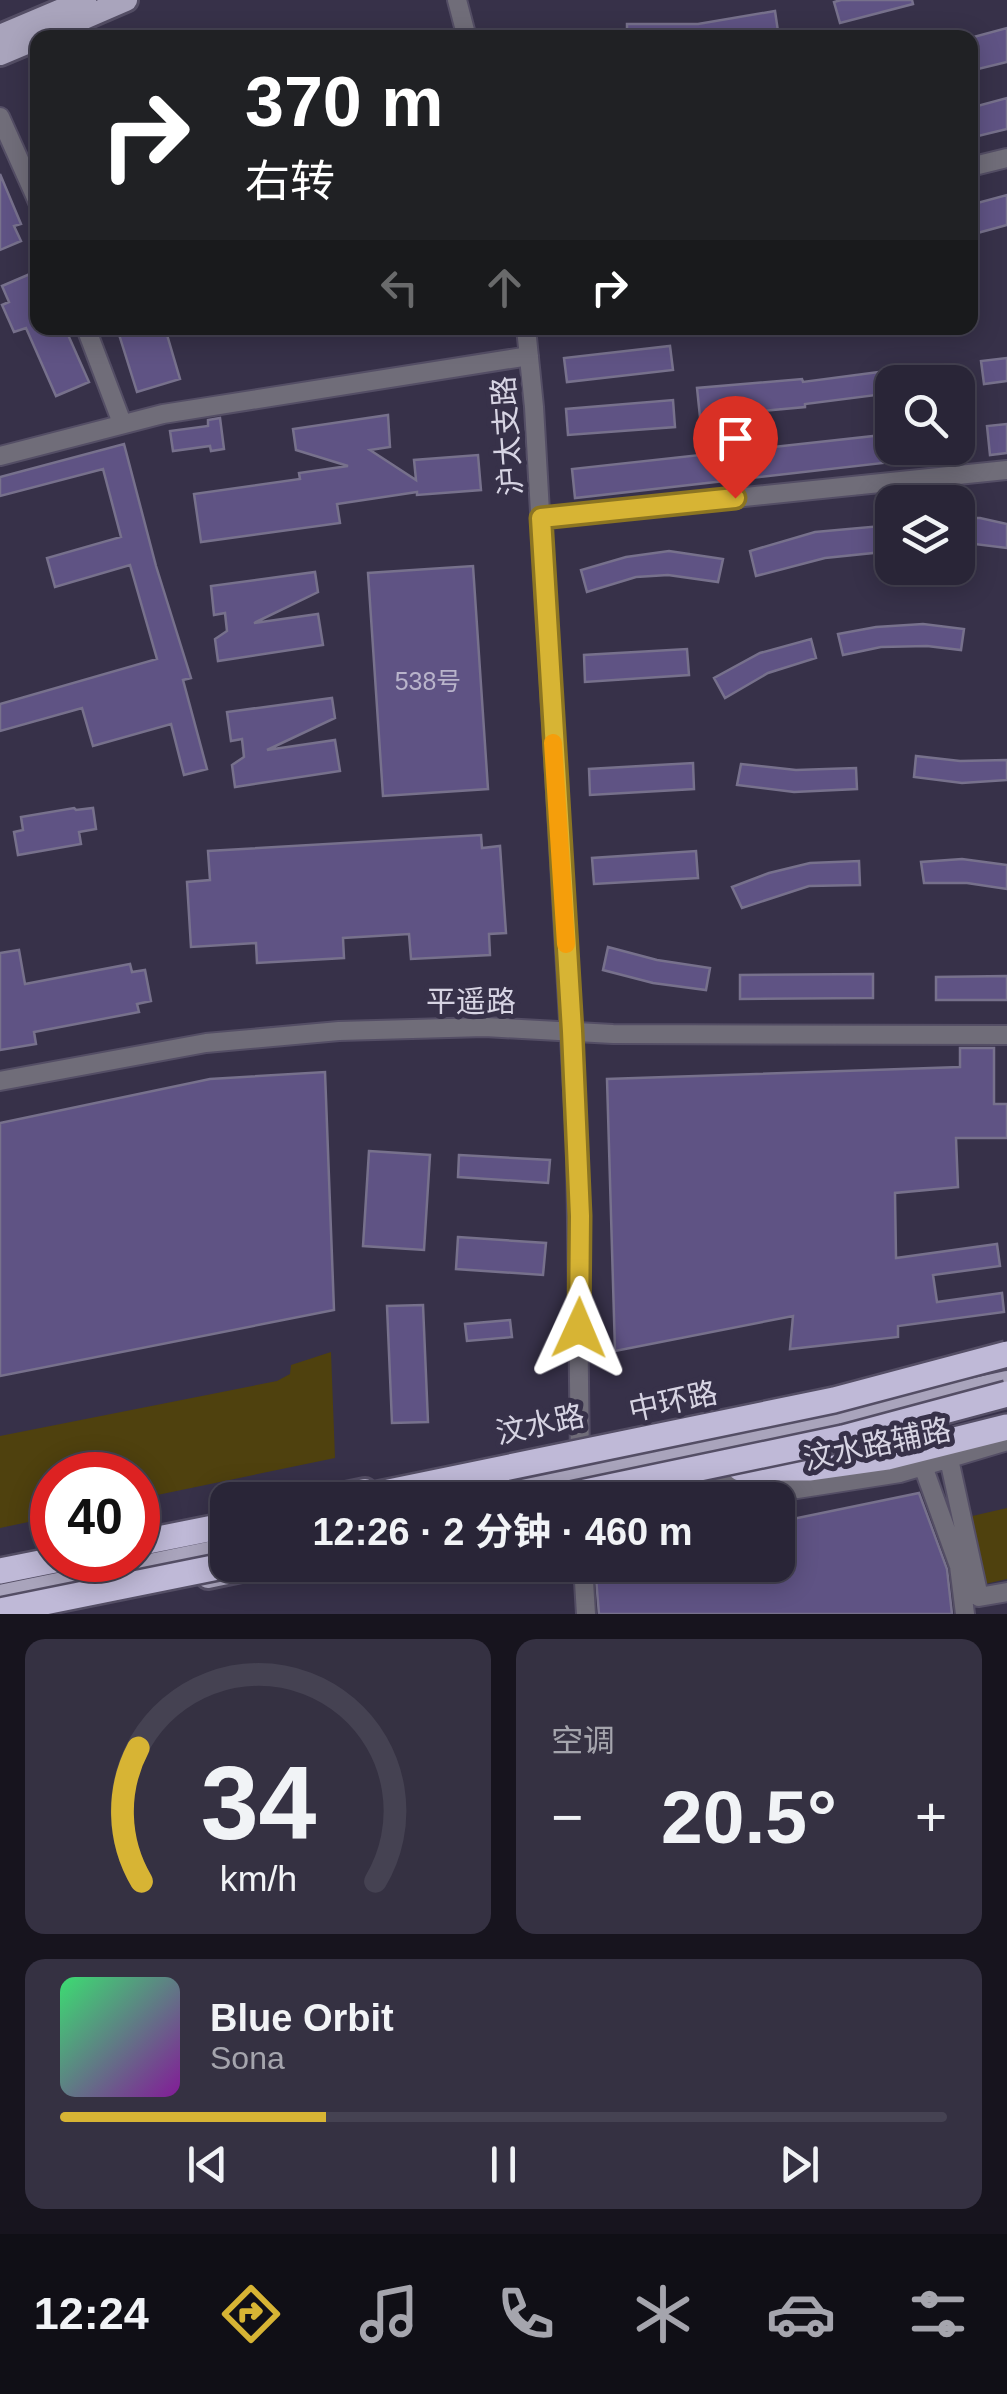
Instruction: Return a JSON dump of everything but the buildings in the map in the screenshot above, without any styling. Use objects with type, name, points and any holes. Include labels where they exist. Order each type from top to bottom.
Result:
[{"type":"highway","name":"中环路","points":[[437,1482],[834,1400],[1007,1354]]},
{"type":"highway","points":[[633,1482],[842,1438],[1007,1394]]},
{"type":"highway","points":[[740,1468],[809,1468],[887,1457],[1007,1427]]},
{"type":"highway","points":[[160,1535],[210,1525]]},
{"type":"highway","points":[[0,1568],[30,1566]]},
{"type":"highway","points":[[0,1611],[210,1569]]},
{"type":"main road","points":[[0,36],[85,0]]},
{"type":"main road","points":[[57,30],[126,0]]},
{"type":"main road","points":[[0,54],[30,41]]},
{"type":"main road","name":"汶水路","points":[[581,1478],[833,1393],[1007,1345]]},
{"type":"main road","name":"汶水路","points":[[581,1478],[1007,1366]]},
{"type":"main road","name":"汶水路","points":[[548,1482],[581,1478],[1007,1382]]},
{"type":"main road","name":"汶水路","points":[[533,1482],[698,1477],[809,1454],[1007,1402]]},
{"type":"main road","points":[[809,1454],[858,1415]]},
{"type":"main road","points":[[160,1550],[210,1540]]},
{"type":"main road","points":[[160,1556],[210,1552]]},
{"type":"main road","points":[[24,1614],[210,1576]]},
{"type":"main road","points":[[0,1583],[30,1577]]},
{"type":"main road","points":[[0,1596],[30,1580]]},
{"type":"main road","points":[[110,1582],[137,1591]]},
{"type":"street","points":[[458,0],[465,30]]},
{"type":"street","points":[[0,117],[30,184]]},
{"type":"street","points":[[978,166],[1007,158]]},
{"type":"street","points":[[89,335],[122,423]]},
{"type":"street","name":"沪太支路","points":[[527,335],[572,1031],[580,1216],[581,1478]]},
{"type":"street","points":[[0,456],[122,423],[232,402],[529,356]]},
{"type":"street","points":[[541,518],[1007,470]]},
{"type":"street","name":"平遥路","points":[[0,1081],[159,1050],[279,1034],[446,1028],[612,1034],[1007,1035]]},
{"type":"street","name":"汶水路辅路","points":[[698,1477],[797,1489],[900,1473],[1007,1441]]},
{"type":"street","points":[[948,1459],[979,1597],[1007,1592]]},
{"type":"street","points":[[923,1466],[959,1566],[965,1614]]},
{"type":"street","points":[[585,1582],[586,1614]]},
{"type":"shaded area","points":[[331,1352],[335,1458],[160,1494],[160,1452],[30,1452],[30,1522],[0,1528],[0,1436],[277,1381],[290,1374],[291,1365]]},
{"type":"shaded area","points":[[1007,1508],[1007,1579],[985,1584],[968,1517]]},
{"type":"slow traffic","points":[[553,743],[566,944]]},
{"type":"route","points":[[579,1328],[580,1216],[572,1031],[541,518],[735,498]]}]
